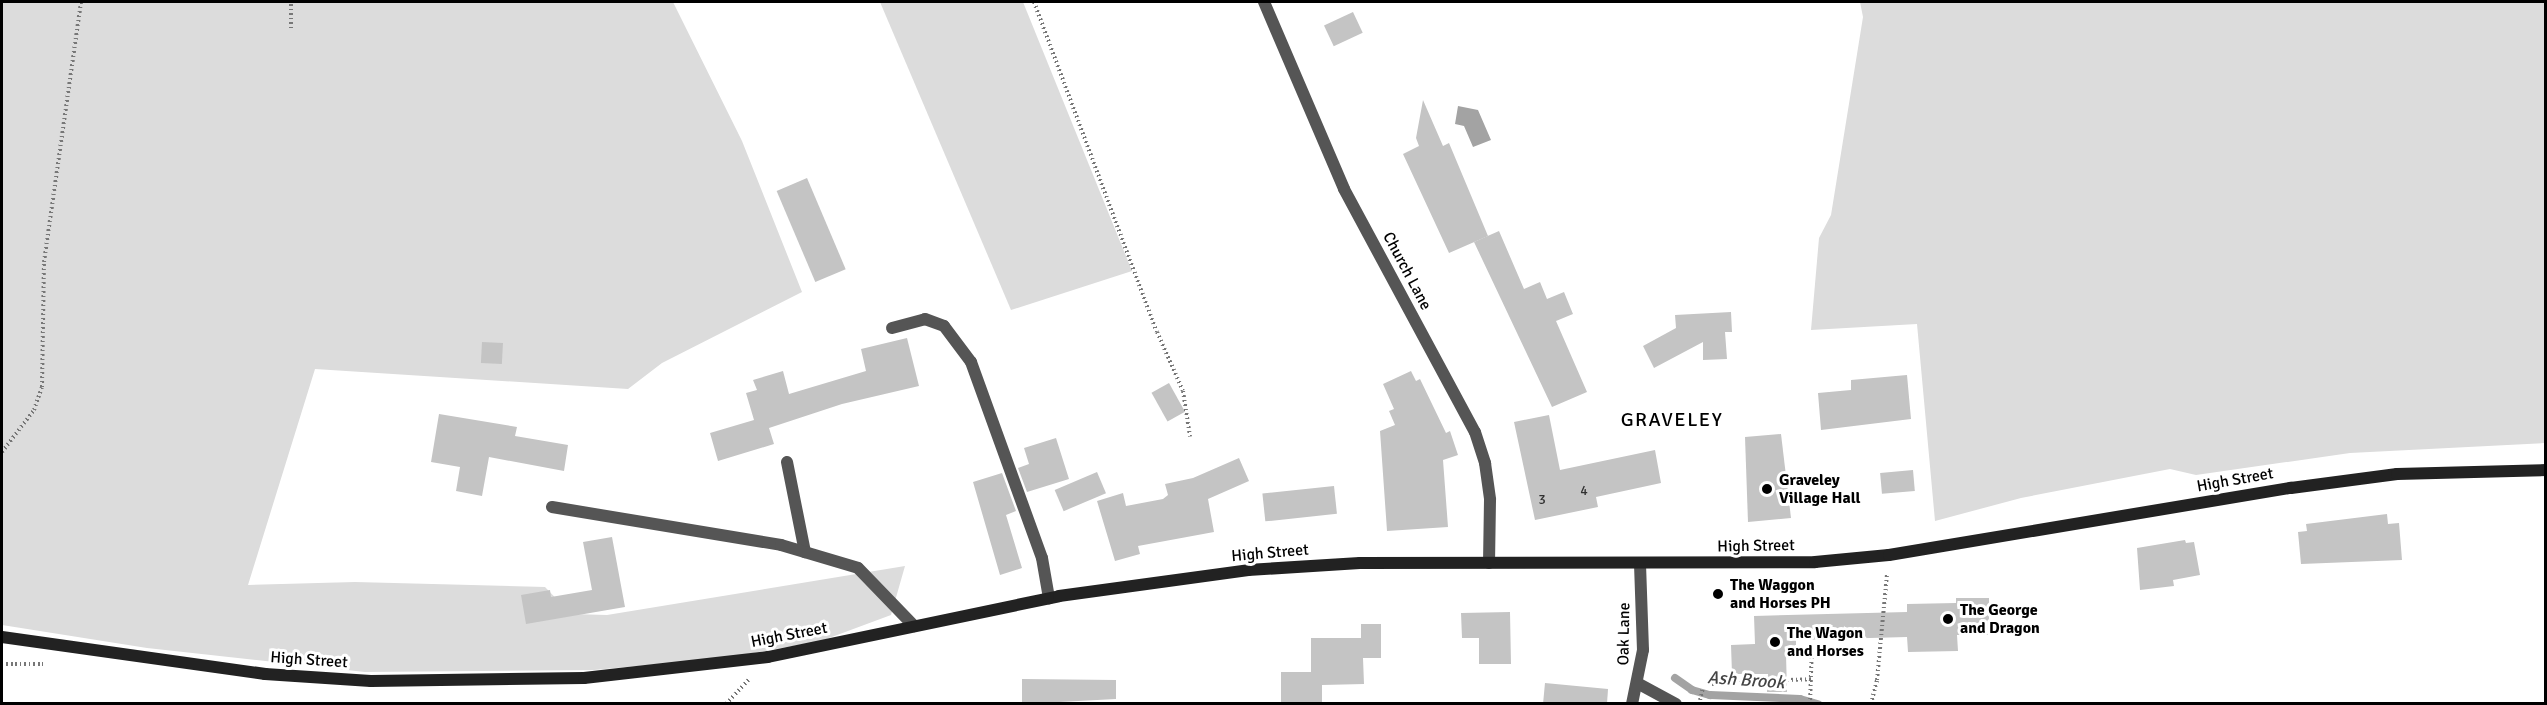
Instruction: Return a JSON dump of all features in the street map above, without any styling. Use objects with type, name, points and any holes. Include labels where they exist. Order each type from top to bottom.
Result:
[{"type":"main road","name":"High Street","points":[[2,637],[253,673],[371,681],[584,678],[675,670],[768,657],[1049,598],[1248,570],[1360,563],[1640,565],[1815,562],[1889,555],[2373,477],[2546,470]]},
{"type":"street","name":"Church Lane","points":[[1264,2],[1344,189],[1475,432],[1489,490],[1489,563]]},
{"type":"street","points":[[892,328],[925,318],[944,326],[971,362],[1042,558],[1049,598]]},
{"type":"street","points":[[787,462],[805,552]]},
{"type":"street","points":[[552,507],[656,521],[805,552],[858,568],[914,626]]},
{"type":"street","name":"Oak Lane","points":[[1632,704],[1639,684],[1643,635],[1640,565]]},
{"type":"street","points":[[1639,684],[1676,704]]},
{"type":"path","points":[[2,452],[34,410],[42,387],[44,262],[81,2]]},
{"type":"path","points":[[291,2],[291,28]]},
{"type":"path","points":[[1034,2],[1157,332],[1183,391],[1190,436]]},
{"type":"path","points":[[1871,704],[1877,680],[1889,555]]},
{"type":"path","points":[[1810,704],[1812,645]]},
{"type":"path","points":[[1712,679],[1712,684],[1767,681]]},
{"type":"path","points":[[1787,680],[1812,679]]},
{"type":"path","points":[[1700,700],[1703,688]]},
{"type":"shaded area","points":[[2,2],[673,2],[742,141],[802,292],[662,363],[628,389],[315,369],[248,585],[355,582],[545,587],[571,614],[607,615],[905,566],[891,615],[821,641],[725,658],[594,670],[365,672],[147,648],[2,625]]},
{"type":"shaded area","points":[[880,2],[1023,2],[1132,271],[1011,310]]},
{"type":"shaded area","points":[[1860,2],[2545,2],[2545,443],[2350,453],[2196,475],[2170,469],[2021,498],[1935,521],[1917,324],[1811,330],[1819,238],[1831,215],[1863,17]]},
{"type":"shaded area","points":[[1458,106],[1478,110],[1491,140],[1473,147],[1464,126],[1455,124]]},
{"type":"building","points":[[1353,12],[1363,33],[1334,46],[1324,26]]},
{"type":"building","points":[[1423,100],[1443,146],[1449,143],[1488,236],[1449,253],[1403,154],[1419,146],[1416,138]]},
{"type":"building","points":[[807,178],[846,269],[815,282],[777,191]]},
{"type":"building","points":[[1499,231],[1524,289],[1540,282],[1547,299],[1564,292],[1573,314],[1556,321],[1587,392],[1552,407],[1474,242]]},
{"type":"building","points":[[1731,312],[1732,332],[1725,332],[1727,359],[1703,360],[1703,342],[1654,368],[1643,346],[1676,328],[1675,315]]},
{"type":"building","points":[[907,338],[919,386],[842,404],[769,428],[774,444],[718,461],[710,433],[754,420],[746,393],[757,390],[753,380],[783,371],[789,394],[866,371],[861,349]]},
{"type":"building","points":[[482,342],[503,343],[502,364],[481,363]]},
{"type":"building","points":[[1411,371],[1416,381],[1420,379],[1446,433],[1450,431],[1458,455],[1443,460],[1448,527],[1387,531],[1380,431],[1395,425],[1389,411],[1394,409],[1383,384]]},
{"type":"building","points":[[1907,375],[1911,419],[1821,430],[1818,393],[1851,390],[1851,380]]},
{"type":"building","points":[[1169,383],[1185,412],[1168,422],[1152,393]]},
{"type":"building","points":[[439,414],[517,427],[515,436],[568,445],[564,471],[489,457],[482,496],[456,491],[460,467],[431,462]]},
{"type":"building","points":[[1549,415],[1560,470],[1655,450],[1661,483],[1596,497],[1598,507],[1535,520],[1514,422]]},
{"type":"building","name":"Graveley Village Hall","points":[[1781,434],[1791,518],[1748,522],[1745,437]]},
{"type":"building","points":[[1056,438],[1069,479],[1027,492],[1018,468],[1029,464],[1024,448]]},
{"type":"building","points":[[1239,458],[1249,481],[1208,499],[1214,532],[1138,546],[1140,554],[1115,561],[1097,501],[1123,493],[1126,506],[1163,499],[1168,495],[1165,484],[1193,478]]},
{"type":"building","points":[[1913,470],[1915,491],[1882,494],[1880,473]]},
{"type":"building","points":[[1097,472],[1106,493],[1064,511],[1055,490]]},
{"type":"building","points":[[1002,473],[1016,511],[1006,515],[1022,568],[1000,575],[973,482]]},
{"type":"building","points":[[1334,486],[1337,514],[1265,521],[1262,494]]},
{"type":"building","points":[[2387,514],[2388,524],[2399,523],[2402,560],[2301,564],[2298,532],[2307,531],[2306,524]]},
{"type":"building","points":[[612,537],[625,607],[526,624],[521,595],[550,590],[551,597],[592,590],[583,542]]},
{"type":"building","points":[[2185,540],[2186,543],[2194,542],[2200,575],[2173,580],[2174,586],[2140,590],[2137,548]]},
{"type":"building","points":[[1956,598],[1989,598],[1989,635],[1957,635],[1958,651],[1908,652],[1907,637],[1796,640],[1796,654],[1786,654],[1787,692],[1767,692],[1768,674],[1732,674],[1731,645],[1755,644],[1754,616],[1907,612],[1907,604],[1956,603]]},
{"type":"building","points":[[1510,612],[1511,664],[1479,664],[1479,638],[1462,638],[1461,613]]},
{"type":"building","points":[[1361,624],[1381,624],[1381,658],[1363,658],[1364,684],[1322,685],[1322,704],[1281,704],[1281,672],[1311,672],[1311,638],[1361,638]]},
{"type":"building","points":[[1022,679],[1116,680],[1116,699],[1022,704]]},
{"type":"building","points":[[1545,683],[1608,689],[1607,704],[1543,704]]},
{"type":"waterway","name":"Ash Brook","points":[[1675,678],[1692,690],[1710,695],[1800,699],[1818,704]]},
{"type":"place","name":"Graveley Village Hall","points":[[1767,489]]},
{"type":"place","name":"The Waggon and Horses PH","points":[[1718,594]]},
{"type":"place","name":"The George and Dragon","points":[[1948,619]]},
{"type":"place","name":"The Wagon and Horses","points":[[1775,642]]},
{"type":"district","name":"GRAVELEY","points":[[1672,419]]}]
